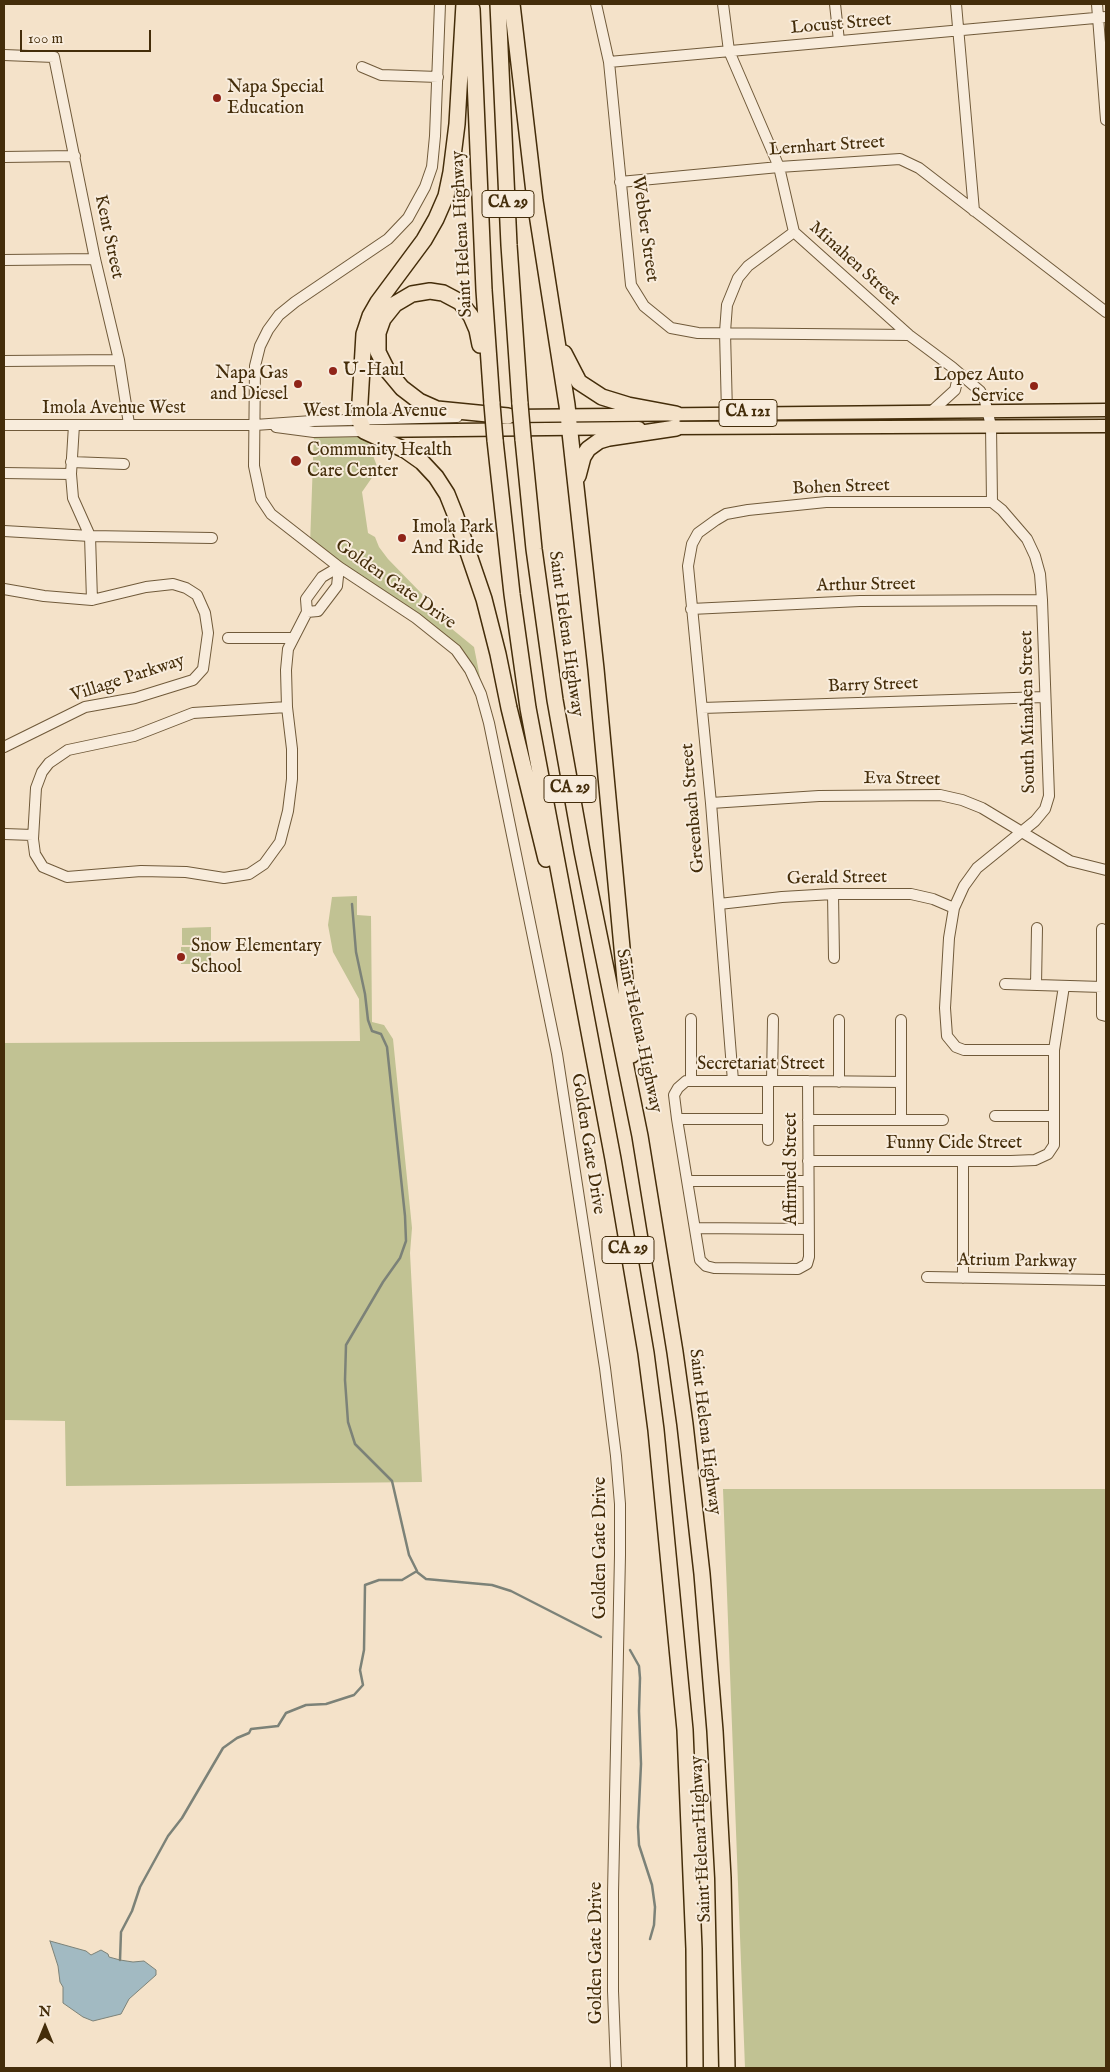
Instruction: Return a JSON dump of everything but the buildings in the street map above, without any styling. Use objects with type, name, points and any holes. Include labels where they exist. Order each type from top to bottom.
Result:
[{"type":"highway","points":[[464,4],[457,124],[446,196],[424,240],[378,302],[370,316],[364,334],[362,425],[422,462],[447,494],[465,538],[498,654],[606,1121]]},
{"type":"highway","name":"Saint Helena Highway","points":[[472,4],[484,290],[495,440],[512,594],[530,718],[606,1121],[646,1353],[673,1588],[689,1804],[694,1949],[695,2068]]},
{"type":"highway","name":"Saint Helena Highway","points":[[498,4],[512,284],[520,404],[534,549],[556,709],[582,851],[640,1136],[675,1352],[704,1592],[715,1731],[722,1860],[727,2068]]},
{"type":"highway","points":[[512,4],[526,141],[569,422],[577,492]]},
{"type":"highway","name":"CA 121","points":[[492,404],[477,330],[471,316],[460,302],[443,293],[430,291],[407,297],[389,310],[383,319],[378,333],[378,352],[386,370],[402,388],[419,401],[437,409],[508,416]]},
{"type":"highway","points":[[554,325],[567,360],[580,382],[602,398],[676,421]]},
{"type":"highway","name":"CA 121","points":[[640,1136],[596,669],[577,492],[583,457],[594,444],[609,438],[676,421]]},
{"type":"main road","name":"West Imola Avenue","points":[[676,421],[727,413],[1106,410]]},
{"type":"main road","name":"West Imola Avenue","points":[[508,416],[569,422]]},
{"type":"main road","name":"West Imola Avenue","points":[[362,425],[676,421],[1106,426]]},
{"type":"street","name":"Golden Gate Drive","points":[[440,4],[438,77],[432,162],[429,178],[420,199],[408,218],[388,239],[295,302],[279,315],[260,346],[255,366],[254,466],[261,498],[271,514],[339,567],[438,634],[456,650],[470,670],[481,694],[489,723],[557,1054],[612,1417],[620,1504],[613,1893],[613,1991],[616,2068]]},
{"type":"street","name":"Webber Street","points":[[596,4],[609,62],[632,285],[644,306],[670,328],[698,333],[909,334]]},
{"type":"street","name":"Minahen Street","points":[[723,4],[730,51],[779,167],[794,232],[909,334],[980,391],[991,426]]},
{"type":"street","points":[[835,4],[839,41]]},
{"type":"street","points":[[956,4],[974,210]]},
{"type":"street","points":[[1097,4],[1102,17],[1106,120]]},
{"type":"street","name":"Locust Street","points":[[609,62],[1102,17]]},
{"type":"street","name":"Kent Street","points":[[4,55],[54,57],[95,259],[118,360],[129,424]]},
{"type":"street","points":[[362,67],[381,75],[438,77]]},
{"type":"street","points":[[4,157],[75,156]]},
{"type":"street","name":"Lernhart Street","points":[[620,182],[779,167],[900,159],[919,168],[1103,310]]},
{"type":"street","points":[[727,413],[725,332],[727,305],[738,278],[748,266],[794,232]]},
{"type":"street","points":[[4,260],[95,259]]},
{"type":"street","points":[[1103,310],[1106,298]]},
{"type":"street","points":[[4,361],[118,360]]},
{"type":"street","points":[[932,411],[955,390],[959,373]]},
{"type":"street","name":"West Imola Avenue","points":[[255,425],[362,425],[508,416]]},
{"type":"street","name":"Imola Avenue West","points":[[4,425],[255,425]]},
{"type":"street","points":[[74,425],[71,462],[73,498],[90,536],[92,600]]},
{"type":"street","points":[[991,426],[992,502]]},
{"type":"street","points":[[71,462],[124,464]]},
{"type":"street","points":[[4,473],[71,474]]},
{"type":"street","name":"Bohen Street","points":[[698,533],[726,514],[748,510],[826,502],[992,502]]},
{"type":"street","name":"South Minahen Street","points":[[992,502],[1002,510],[1027,539],[1035,556],[1040,574],[1049,796],[1045,808],[1035,821],[977,868],[964,886],[954,908],[946,970],[945,1008],[947,1036],[956,1047],[964,1050],[1054,1050]]},
{"type":"street","points":[[4,531],[90,536],[212,538]]},
{"type":"street","name":"Greenbach Street","points":[[698,533],[689,555],[688,566],[711,803],[733,1081]]},
{"type":"street","points":[[287,707],[193,713],[134,736],[68,750],[49,762],[42,772],[36,788],[35,854],[43,867],[67,877],[141,871],[186,872],[224,878],[249,874],[264,864],[280,842],[288,811],[292,779],[292,743],[287,707],[286,670],[288,649],[307,612],[306,599],[322,577],[339,567]]},
{"type":"street","points":[[307,612],[318,611],[337,586],[339,567]]},
{"type":"street","name":"Village Parkway","points":[[4,589],[44,596],[92,600],[146,587],[173,584],[186,588],[197,595],[205,613],[208,633],[203,669],[193,680],[135,698],[85,708],[4,747]]},
{"type":"street","name":"Arthur Street","points":[[692,609],[860,601],[1042,600]]},
{"type":"street","points":[[228,638],[293,638]]},
{"type":"street","name":"Barry Street","points":[[702,708],[1045,697]]},
{"type":"street","name":"Eva Street","points":[[711,803],[819,796],[940,795],[962,800],[982,808],[1070,861],[1106,870]]},
{"type":"street","points":[[4,834],[34,835]]},
{"type":"street","points":[[833,894],[834,958]]},
{"type":"street","name":"Gerald Street","points":[[719,904],[833,894],[911,894],[933,899],[954,908]]},
{"type":"street","points":[[1036,985],[1037,928]]},
{"type":"street","points":[[1102,929],[1104,1015]]},
{"type":"street","points":[[1005,984],[1102,987]]},
{"type":"street","name":"Funny Cide Street","points":[[808,1161],[1035,1160],[1048,1154],[1054,1145],[1054,1050],[1064,986]]},
{"type":"street","points":[[692,1019],[692,1081]]},
{"type":"street","points":[[768,1140],[773,1019]]},
{"type":"street","points":[[839,1082],[840,1020]]},
{"type":"street","points":[[900,1020],[901,1120]]},
{"type":"street","name":"Secretariat Street","points":[[810,1257],[807,1264],[798,1269],[714,1268],[706,1266],[700,1260],[674,1095],[686,1081],[901,1082]]},
{"type":"street","name":"Affirmed Street","points":[[808,1081],[808,1229],[810,1257]]},
{"type":"street","points":[[995,1116],[1054,1116]]},
{"type":"street","points":[[677,1119],[768,1119]]},
{"type":"street","points":[[808,1120],[943,1120]]},
{"type":"street","points":[[963,1161],[963,1278]]},
{"type":"street","points":[[688,1181],[808,1181]]},
{"type":"street","points":[[696,1228],[808,1229]]},
{"type":"street","name":"Atrium Parkway","points":[[926,1277],[1106,1280]]},
{"type":"green space","points":[[364,431],[378,469],[362,492],[368,533],[375,537],[379,547],[388,559],[423,595],[419,602],[474,647],[489,723],[456,650],[310,545],[314,432]]},
{"type":"green space","points":[[357,896],[357,915],[371,916],[372,1022],[384,1025],[393,1039],[412,1228],[410,1253],[422,1482],[66,1486],[65,1421],[4,1420],[4,1043],[360,1041],[359,999],[333,952],[328,925],[332,897]]},
{"type":"green space","points":[[211,927],[211,945],[182,945],[182,928]]},
{"type":"green space","points":[[181,947],[211,947],[211,964],[181,964]]},
{"type":"green space","points":[[723,1489],[1106,1489],[1106,2068],[745,2068]]},
{"type":"water","points":[[50,1941],[86,1951],[91,1955],[101,1950],[108,1954],[109,1957],[120,1960],[144,1961],[156,1970],[156,1975],[129,1999],[121,2014],[93,2021],[83,2017],[63,2003],[63,1987],[60,1982],[58,1966]]},
{"type":"waterway","points":[[120,1960],[121,1932],[132,1911],[140,1887],[168,1836],[182,1818],[223,1748],[237,1738],[249,1733],[251,1729],[278,1726],[286,1713],[306,1705],[326,1704],[354,1695],[363,1685],[360,1670],[364,1650],[365,1585],[379,1580],[402,1580],[417,1571],[409,1555],[392,1481],[355,1444],[348,1422],[345,1380],[346,1345],[383,1282],[400,1258],[406,1241],[387,1047],[381,1034],[372,1031],[368,1020],[365,994],[356,952],[352,904]]},
{"type":"waterway","points":[[417,1572],[426,1579],[492,1585],[511,1591],[601,1637]]},
{"type":"waterway","points":[[630,1650],[639,1666],[640,1678],[641,1764],[638,1827],[639,1845],[652,1885],[655,1907],[654,1925],[650,1939]]},
{"type":"place","name":"Napa Special Education","points":[[217,98]]},
{"type":"place","name":"U-Haul","points":[[333,371]]},
{"type":"place","name":"Napa Gas and Diesel","points":[[298,384]]},
{"type":"place","name":"Lopez Auto Service","points":[[1034,386]]},
{"type":"place","name":"Community Health Care Center","points":[[296,461]]},
{"type":"place","name":"Imola Park And Ride","points":[[402,538]]},
{"type":"place","name":"Snow Elementary School","points":[[181,957]]}]
